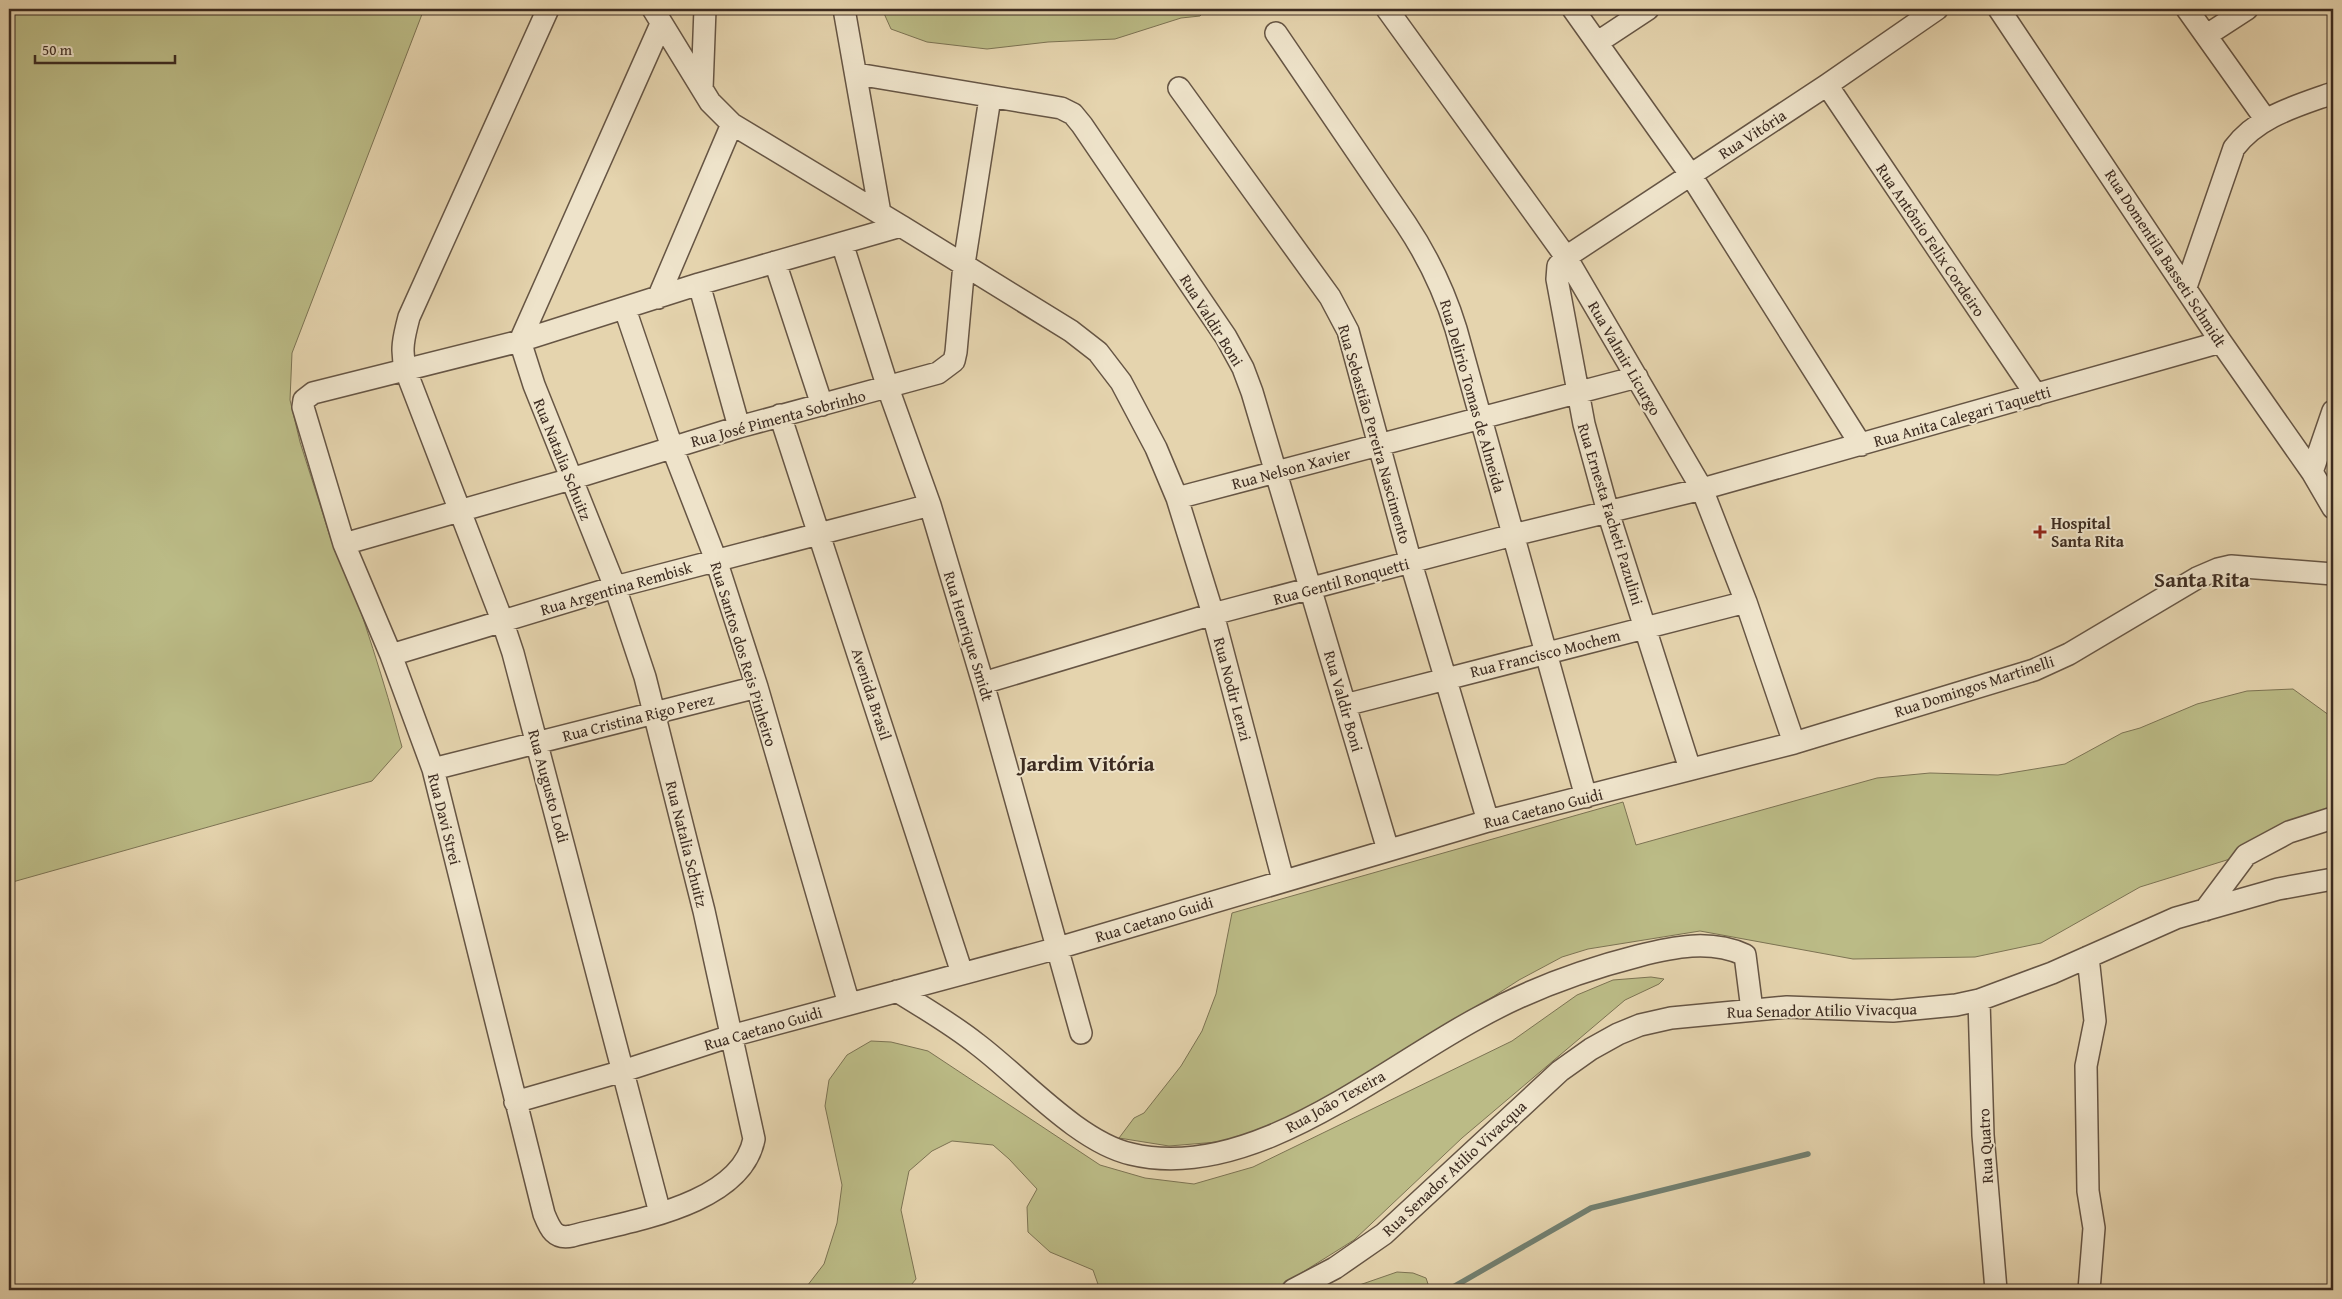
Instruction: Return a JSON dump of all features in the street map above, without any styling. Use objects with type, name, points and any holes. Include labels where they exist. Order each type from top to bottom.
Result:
[{"type":"street","name":"Rua Augusto Lodi","points":[[548,9],[410,317],[403,338],[402,353],[406,371],[502,620],[538,742],[660,1212]]},
{"type":"street","points":[[702,89],[704,9]]},
{"type":"street","points":[[844,9],[857,74],[880,213]]},
{"type":"street","name":"Rua Valmir Licurgo","points":[[1387,9],[1566,257],[1702,489],[1746,602],[1794,743]]},
{"type":"street","points":[[1573,9],[1690,174],[1861,445]]},
{"type":"street","points":[[1598,42],[1648,9]]},
{"type":"street","name":"Rua Vitória","points":[[1566,257],[1827,86],[1937,9]]},
{"type":"street","name":"Rua Domentila Basseti Schmidt","points":[[1999,9],[2221,342],[2312,472],[2333,508]]},
{"type":"street","points":[[2187,9],[2266,120]]},
{"type":"street","points":[[2207,35],[2247,9]]},
{"type":"street","points":[[520,340],[657,16]]},
{"type":"street","name":"Rua Nodir Lenzi","points":[[657,16],[716,110],[732,124],[1071,331],[1098,352],[1121,382],[1156,448],[1177,498],[1213,614],[1283,880]]},
{"type":"street","name":"Rua Delirio Tomas de Almeida","points":[[1276,33],[1424,252],[1448,304],[1586,797]]},
{"type":"street","name":"Rua Valdir Boni","points":[[857,74],[990,98],[1061,108],[1073,114],[1082,125],[1236,354],[1252,392],[1388,850]]},
{"type":"street","name":"Rua Antônio Felix Cordeiro","points":[[1827,86],[2036,395]]},
{"type":"street","name":"Rua Sebastião Pereira Nascimento","points":[[1178,88],[1337,308],[1354,352],[1411,563],[1488,821]]},
{"type":"street","points":[[2186,287],[2234,148],[2243,136],[2266,120],[2333,93]]},
{"type":"street","name":"Rua José Pimenta Sobrinho","points":[[344,544],[780,415],[888,388],[938,373],[954,361],[964,264],[990,98]]},
{"type":"street","points":[[658,298],[732,124]]},
{"type":"street","points":[[406,371],[520,340],[625,309],[699,284],[901,226]]},
{"type":"street","name":"Rua Henrique Smidt","points":[[842,244],[888,388],[930,505],[983,683],[1081,1033]]},
{"type":"street","name":"Rua Ernesta Facheti Pazulini","points":[[1566,257],[1558,266],[1557,279],[1577,393],[1608,512],[1690,769]]},
{"type":"street","points":[[775,262],[822,405]]},
{"type":"street","points":[[699,284],[740,427]]},
{"type":"street","name":"Rua Santos dos Reis Pinheiro","points":[[625,309],[672,447],[716,560],[757,687],[848,1004]]},
{"type":"street","name":"Rua Natalia Schuitz","points":[[520,340],[526,364],[615,587],[633,638],[655,713],[704,910],[753,1130],[752,1150],[743,1167],[716,1190],[701,1198],[660,1212],[572,1236],[560,1237]]},
{"type":"street","name":"Rua Anita Calegari Taquetti","points":[[1702,489],[2221,342]]},
{"type":"street","name":"Rua Davi Strei","points":[[406,371],[313,393],[304,400],[303,407],[344,544],[391,655],[433,769],[544,1214],[553,1233],[560,1237]]},
{"type":"street","name":"Rua Nelson Xavier","points":[[1177,498],[1637,377]]},
{"type":"street","points":[[2312,472],[2333,411]]},
{"type":"street","name":"Avenida Brasil","points":[[780,415],[962,973]]},
{"type":"street","name":"Rua Gentil Ronquetti","points":[[983,683],[1213,614],[1311,590],[1513,535],[1702,489]]},
{"type":"street","name":"Rua Argentina Rembisk","points":[[391,655],[615,587],[930,505]]},
{"type":"street","name":"Rua Domingos Martinelli","points":[[1794,743],[2050,664],[2197,578],[2218,568],[2230,566],[2333,574]]},
{"type":"street","name":"Rua Francisco Mochem","points":[[1345,705],[1746,602]]},
{"type":"street","name":"Rua Cristina Rigo Perez","points":[[433,769],[757,687]]},
{"type":"street","name":"Rua Caetano Guidi","points":[[515,1102],[623,1071],[731,1036],[1058,948],[1488,821],[1794,743]]},
{"type":"street","points":[[2205,910],[2246,855],[2289,832],[2333,818]]},
{"type":"street","name":"Rua Senador Atilio Vivacqua","points":[[1293,1290],[1335,1268],[1384,1234],[1546,1084],[1591,1049],[1618,1034],[1640,1025],[1671,1018],[1752,1010],[1787,1008],[1893,1011],[1956,1005],[1979,1000],[2020,986],[2155,926],[2278,889],[2333,879]]},
{"type":"street","name":"Rua João Texeira","points":[[897,991],[976,1042],[1093,1138],[1116,1150],[1151,1158],[1192,1157],[1227,1150],[1263,1139],[1320,1113],[1480,1016],[1563,979],[1658,950],[1686,946],[1716,946],[1745,955],[1752,1010]]},
{"type":"street","points":[[2088,957],[2095,1021],[2086,1066],[2089,1159],[2087,1178],[2094,1228],[2089,1290]]},
{"type":"street","name":"Rua Quatro","points":[[1979,1000],[1983,1135],[1996,1290]]},
{"type":"green space","points":[[9,9],[424,9],[292,353],[290,400],[300,442],[335,552],[340,551],[349,575],[381,673],[402,747],[372,781],[9,883]]},
{"type":"green space","points":[[882,9],[1207,9],[1200,16],[1181,18],[1115,39],[1048,42],[987,49],[927,42],[891,29]]},
{"type":"green space","points":[[2293,689],[2333,718],[2333,827],[2140,887],[2041,943],[1975,957],[1853,959],[1700,931],[1588,949],[1562,957],[1519,980],[1367,1078],[1325,1101],[1244,1136],[1217,1142],[1169,1146],[1119,1138],[1134,1118],[1144,1113],[1181,1066],[1202,1031],[1216,994],[1232,913],[1623,802],[1636,845],[1877,778],[1930,773],[1998,775],[2065,764],[2122,733],[2140,728],[2197,704],[2247,691]]},
{"type":"green space","points":[[1651,977],[1664,979],[1659,984],[1625,1000],[1462,1138],[1354,1240],[1279,1287],[1270,1290],[1100,1290],[1093,1270],[1050,1252],[1028,1232],[1027,1207],[1037,1189],[1009,1159],[993,1145],[952,1141],[932,1151],[909,1171],[901,1210],[916,1279],[907,1290],[804,1290],[824,1264],[837,1223],[842,1185],[825,1106],[829,1080],[847,1055],[871,1041],[891,1042],[928,1051],[1100,1165],[1145,1178],[1194,1184],[1253,1167],[1512,1041],[1577,995],[1613,980]]},
{"type":"green space","points":[[1397,1272],[1413,1273],[1426,1278],[1430,1290],[1345,1290]]},
{"type":"waterway","points":[[1448,1290],[1591,1208],[1808,1154]]},
{"type":"place","name":"Hospital Santa Rita","points":[[2040,532]]},
{"type":"district","name":"Santa Rita","points":[[2202,580]]},
{"type":"district","name":"Jardim Vitória","points":[[1087,764]]}]
